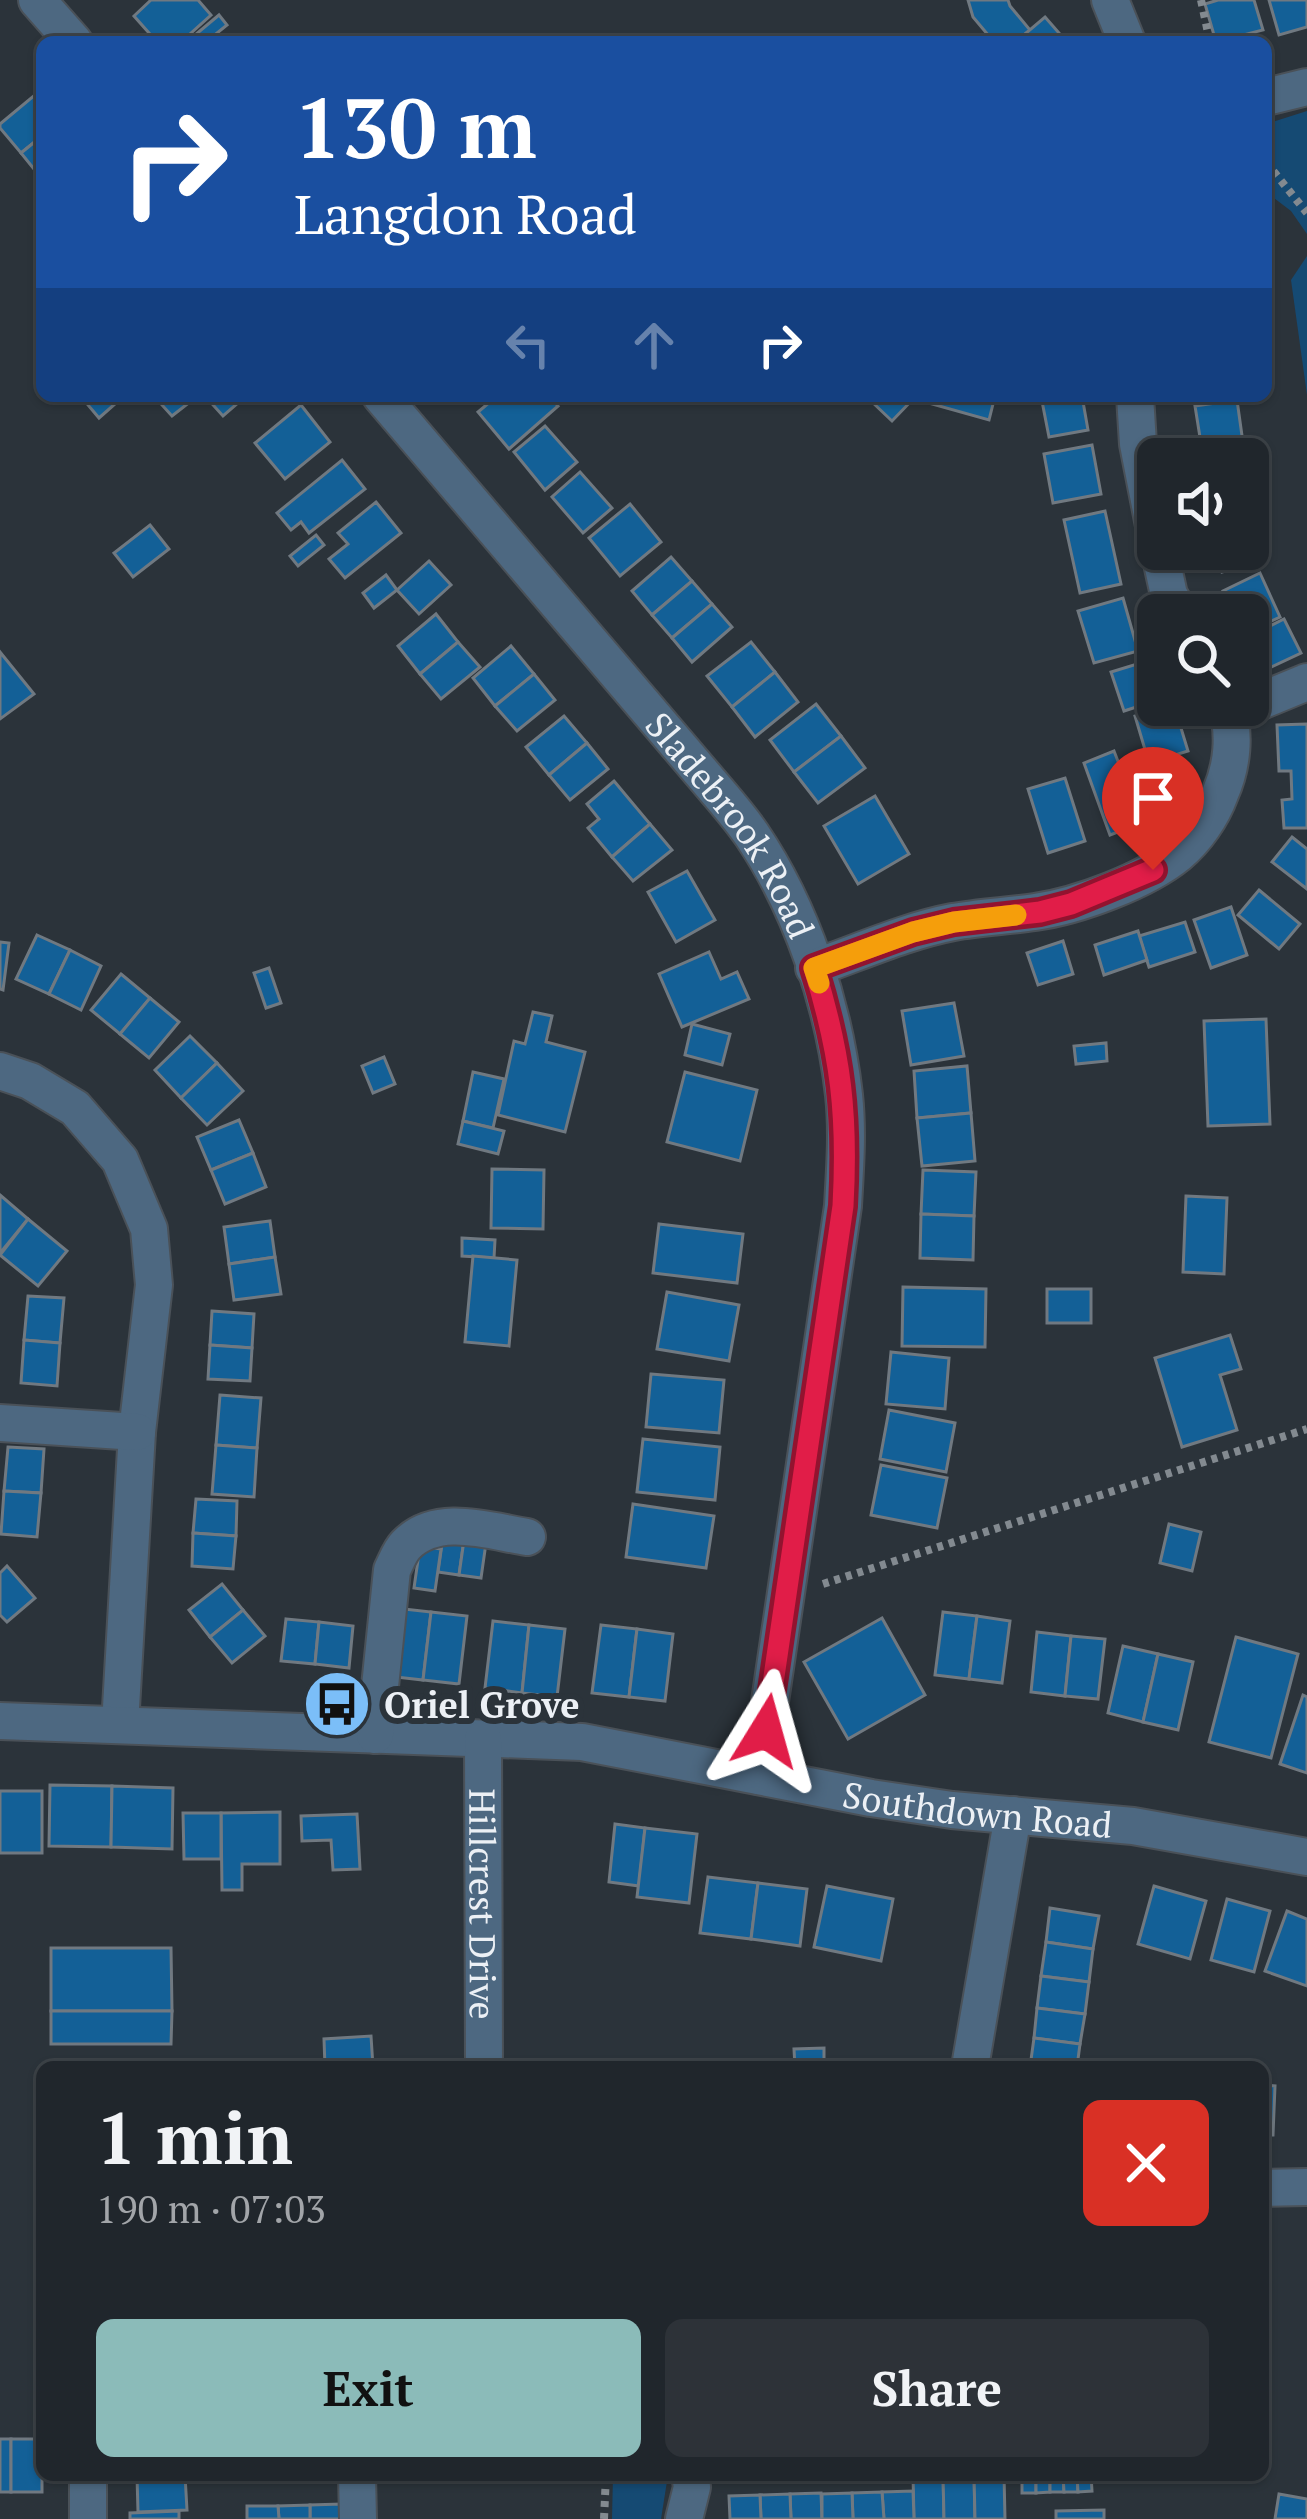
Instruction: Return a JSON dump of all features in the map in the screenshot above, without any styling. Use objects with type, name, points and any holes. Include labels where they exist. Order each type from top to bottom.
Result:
[{"type":"street","points":[[37,0],[69,36]]},
{"type":"street","points":[[1110,0],[1125,36]]},
{"type":"street","points":[[1272,96],[1307,87]]},
{"type":"street","name":"Sladebrook Road","points":[[386,402],[752,835],[779,882],[827,1010],[844,1095],[843,1206],[759,1776]]},
{"type":"street","points":[[1136,402],[1138,438]]},
{"type":"street","points":[[1269,695],[1307,682]]},
{"type":"street","points":[[814,968],[913,932],[1071,904],[1153,870],[1178,854],[1218,801],[1231,756],[1228,726]]},
{"type":"street","points":[[0,1071],[30,1081],[75,1108],[119,1160],[148,1228],[154,1285],[137,1432],[120,1725]]},
{"type":"street","points":[[0,1423],[137,1432]]},
{"type":"street","points":[[375,1735],[392,1570],[404,1546],[427,1530],[450,1526],[527,1537]]},
{"type":"street","name":"Southdown Road","points":[[0,1720],[582,1742],[871,1798],[1133,1826],[1307,1857]]},
{"type":"street","name":"Hillcrest Drive","points":[[483,1739],[484,2061]]},
{"type":"street","points":[[971,2061],[1013,1815]]},
{"type":"street","points":[[1269,2188],[1307,2187]]},
{"type":"street","points":[[88,2481],[88,2519]]},
{"type":"street","points":[[357,2481],[358,2519]]},
{"type":"street","points":[[683,2519],[691,2481]]},
{"type":"path","points":[[1201,0],[1209,36]]},
{"type":"path","points":[[1272,169],[1307,213]]},
{"type":"path","points":[[785,1596],[1307,1430]]},
{"type":"path","points":[[604,2519],[606,2481]]},
{"type":"shaded area","points":[[1307,111],[1307,234],[1291,211],[1272,197],[1272,122]]},
{"type":"shaded area","points":[[1307,256],[1307,395],[1291,280]]},
{"type":"shaded area","points":[[613,2481],[667,2481],[661,2519],[612,2519]]},
{"type":"building","points":[[151,0],[198,0],[211,15],[188,36],[152,36],[134,16]]},
{"type":"building","points":[[968,0],[1008,0],[1030,30],[1022,36],[989,36],[973,17]]},
{"type":"building","points":[[1254,0],[1263,30],[1214,36],[1205,4]]},
{"type":"building","points":[[1269,0],[1307,0],[1307,27],[1279,35]]},
{"type":"building","points":[[219,15],[227,25],[213,36],[195,35]]},
{"type":"building","points":[[1045,17],[1062,36],[1023,36]]},
{"type":"building","points":[[36,94],[36,141],[21,153],[0,124]]},
{"type":"building","points":[[36,141],[36,172],[21,153]]},
{"type":"building","points":[[91,402],[117,402],[99,418],[88,405]]},
{"type":"building","points":[[166,402],[190,402],[172,416],[162,405]]},
{"type":"building","points":[[210,402],[239,402],[223,416]]},
{"type":"building","points":[[490,402],[554,402],[558,406],[509,449],[478,412]]},
{"type":"building","points":[[872,402],[910,402],[892,421]]},
{"type":"building","points":[[932,402],[994,402],[989,420]]},
{"type":"building","points":[[1042,402],[1083,402],[1088,430],[1049,437]]},
{"type":"building","points":[[1237,402],[1242,438],[1200,438],[1195,406]]},
{"type":"building","points":[[301,405],[330,442],[285,479],[255,443]]},
{"type":"building","points":[[545,426],[577,462],[545,490],[514,452]]},
{"type":"building","points":[[1092,445],[1101,494],[1053,503],[1044,454]]},
{"type":"building","points":[[342,460],[365,489],[309,533],[301,522],[291,530],[277,513]]},
{"type":"building","points":[[580,472],[612,508],[583,533],[552,497]]},
{"type":"building","points":[[376,502],[401,533],[345,578],[329,559],[348,544],[338,533]]},
{"type":"building","points":[[630,504],[661,542],[620,576],[589,538]]},
{"type":"building","points":[[1105,511],[1121,584],[1080,593],[1064,520]]},
{"type":"building","points":[[150,525],[169,549],[133,577],[114,553]]},
{"type":"building","points":[[316,535],[324,545],[298,566],[290,556]]},
{"type":"building","points":[[671,557],[692,581],[652,615],[632,591]]},
{"type":"building","points":[[429,561],[451,585],[419,614],[397,590]]},
{"type":"building","points":[[1260,573],[1280,617],[1269,622],[1269,594],[1223,591]]},
{"type":"building","points":[[386,575],[397,590],[374,608],[363,593]]},
{"type":"building","points":[[692,581],[712,604],[672,638],[652,615]]},
{"type":"building","points":[[1123,598],[1137,651],[1094,663],[1078,611]]},
{"type":"building","points":[[712,604],[732,627],[692,662],[672,638]]},
{"type":"building","points":[[436,614],[458,642],[420,674],[398,646]]},
{"type":"building","points":[[1284,619],[1301,653],[1269,668],[1269,626]]},
{"type":"building","points":[[458,642],[480,667],[441,699],[420,674]]},
{"type":"building","points":[[751,642],[775,672],[732,707],[707,676]]},
{"type":"building","points":[[511,646],[534,674],[495,706],[473,678]]},
{"type":"building","points":[[0,652],[34,694],[0,719]]},
{"type":"building","points":[[1137,664],[1137,707],[1124,711],[1111,672]]},
{"type":"building","points":[[775,672],[798,702],[755,737],[732,707]]},
{"type":"building","points":[[534,674],[555,700],[517,731],[495,706]]},
{"type":"building","points":[[816,704],[841,736],[794,772],[770,740]]},
{"type":"building","points":[[564,716],[587,743],[549,775],[526,747]]},
{"type":"building","points":[[1307,724],[1307,828],[1284,828],[1282,800],[1292,799],[1291,771],[1279,771],[1277,725]]},
{"type":"building","points":[[1138,726],[1180,726],[1188,751],[1149,763]]},
{"type":"building","points":[[841,736],[865,768],[818,803],[794,772]]},
{"type":"building","points":[[587,743],[608,769],[570,800],[549,775]]},
{"type":"building","points":[[1114,751],[1142,823],[1110,835],[1084,763]]},
{"type":"building","points":[[1065,778],[1085,841],[1048,853],[1028,789]]},
{"type":"building","points":[[614,781],[650,824],[612,857],[588,828],[599,819],[587,804]]},
{"type":"building","points":[[875,796],[909,854],[858,884],[824,826]]},
{"type":"building","points":[[650,824],[672,850],[633,881],[612,857]]},
{"type":"building","points":[[1292,837],[1307,849],[1307,889],[1272,862]]},
{"type":"building","points":[[687,871],[715,920],[676,942],[648,892]]},
{"type":"building","points":[[1259,890],[1300,924],[1279,949],[1238,915]]},
{"type":"building","points":[[1231,907],[1247,955],[1211,968],[1194,920]]},
{"type":"building","points":[[1185,922],[1195,952],[1149,967],[1139,936]]},
{"type":"building","points":[[1138,931],[1147,960],[1104,975],[1095,945]]},
{"type":"building","points":[[37,935],[70,950],[49,994],[16,979]]},
{"type":"building","points":[[1063,941],[1073,974],[1038,985],[1027,953]]},
{"type":"building","points":[[0,942],[9,943],[3,990],[0,989]]},
{"type":"building","points":[[70,950],[101,966],[81,1010],[49,994]]},
{"type":"building","points":[[709,952],[721,979],[737,972],[749,999],[682,1027],[659,974]]},
{"type":"building","points":[[269,968],[281,1003],[266,1008],[254,973]]},
{"type":"building","points":[[121,974],[150,998],[120,1034],[91,1010]]},
{"type":"building","points":[[150,998],[179,1022],[149,1058],[120,1034]]},
{"type":"building","points":[[954,1003],[964,1056],[911,1065],[902,1011]]},
{"type":"building","points":[[533,1012],[552,1016],[546,1042],[585,1052],[565,1132],[498,1115],[514,1041],[525,1044]]},
{"type":"building","points":[[1266,1019],[1270,1124],[1208,1126],[1204,1021]]},
{"type":"building","points":[[692,1024],[730,1034],[722,1065],[685,1055]]},
{"type":"building","points":[[190,1036],[217,1063],[181,1098],[155,1070]]},
{"type":"building","points":[[1106,1043],[1107,1061],[1076,1064],[1074,1046]]},
{"type":"building","points":[[384,1057],[395,1084],[373,1093],[362,1066]]},
{"type":"building","points":[[217,1063],[243,1091],[207,1125],[181,1098]]},
{"type":"building","points":[[967,1066],[971,1113],[917,1118],[914,1071]]},
{"type":"building","points":[[473,1072],[504,1079],[493,1128],[463,1121]]},
{"type":"building","points":[[685,1072],[757,1090],[740,1161],[667,1142]]},
{"type":"building","points":[[971,1113],[975,1161],[922,1166],[917,1118]]},
{"type":"building","points":[[239,1120],[253,1153],[211,1170],[197,1137]]},
{"type":"building","points":[[463,1121],[504,1131],[498,1154],[458,1144]]},
{"type":"building","points":[[253,1153],[266,1187],[225,1204],[211,1170]]},
{"type":"building","points":[[492,1169],[544,1170],[543,1229],[491,1228]]},
{"type":"building","points":[[923,1170],[976,1172],[974,1216],[921,1214]]},
{"type":"building","points":[[0,1195],[28,1219],[0,1253]]},
{"type":"building","points":[[1186,1196],[1227,1198],[1224,1274],[1183,1272]]},
{"type":"building","points":[[921,1214],[974,1216],[973,1260],[920,1258]]},
{"type":"building","points":[[28,1219],[67,1251],[38,1286],[0,1255]]},
{"type":"building","points":[[270,1221],[275,1257],[229,1264],[224,1227]]},
{"type":"building","points":[[659,1224],[743,1234],[737,1283],[653,1273]]},
{"type":"building","points":[[462,1238],[495,1240],[494,1258],[462,1256]]},
{"type":"building","points":[[473,1256],[517,1260],[509,1346],[465,1342]]},
{"type":"building","points":[[275,1257],[281,1294],[234,1300],[229,1264]]},
{"type":"building","points":[[903,1287],[986,1289],[985,1347],[902,1346]]},
{"type":"building","points":[[1047,1289],[1091,1289],[1091,1323],[1047,1323]]},
{"type":"building","points":[[667,1292],[739,1305],[729,1361],[657,1349]]},
{"type":"building","points":[[28,1296],[64,1298],[60,1343],[24,1340]]},
{"type":"building","points":[[212,1311],[254,1314],[252,1348],[210,1345]]},
{"type":"building","points":[[1230,1335],[1241,1369],[1220,1375],[1237,1430],[1182,1447],[1155,1358]]},
{"type":"building","points":[[24,1340],[60,1343],[57,1386],[21,1383]]},
{"type":"building","points":[[210,1345],[252,1348],[250,1381],[208,1379]]},
{"type":"building","points":[[891,1352],[949,1358],[945,1409],[886,1404]]},
{"type":"building","points":[[651,1374],[724,1380],[719,1433],[646,1427]]},
{"type":"building","points":[[220,1395],[261,1398],[257,1448],[216,1445]]},
{"type":"building","points":[[889,1410],[955,1423],[946,1472],[880,1459]]},
{"type":"building","points":[[643,1439],[720,1447],[715,1500],[637,1492]]},
{"type":"building","points":[[216,1445],[257,1448],[254,1497],[212,1494]]},
{"type":"building","points":[[8,1447],[44,1449],[41,1493],[4,1491]]},
{"type":"building","points":[[881,1465],[947,1478],[937,1528],[871,1515]]},
{"type":"building","points":[[4,1491],[41,1493],[37,1537],[1,1534]]},
{"type":"building","points":[[196,1499],[237,1501],[236,1536],[193,1533]]},
{"type":"building","points":[[633,1504],[714,1516],[706,1568],[626,1557]]},
{"type":"building","points":[[1169,1524],[1201,1532],[1192,1571],[1160,1563]]},
{"type":"building","points":[[193,1533],[236,1536],[233,1569],[192,1566]]},
{"type":"building","points":[[443,1537],[464,1540],[459,1575],[438,1572]]},
{"type":"building","points":[[464,1540],[486,1543],[481,1578],[459,1575]]},
{"type":"building","points":[[420,1546],[441,1549],[435,1591],[414,1588]]},
{"type":"building","points":[[7,1566],[35,1598],[7,1622],[0,1615],[0,1573]]},
{"type":"building","points":[[222,1584],[243,1610],[210,1637],[189,1610]]},
{"type":"building","points":[[395,1608],[431,1612],[423,1680],[387,1676]]},
{"type":"building","points":[[243,1610],[265,1636],[232,1663],[210,1637]]},
{"type":"building","points":[[431,1612],[467,1616],[459,1684],[423,1680]]},
{"type":"building","points":[[943,1612],[977,1616],[969,1679],[935,1675]]},
{"type":"building","points":[[977,1616],[1010,1621],[1002,1683],[969,1679]]},
{"type":"building","points":[[882,1618],[925,1695],[848,1739],[804,1662]]},
{"type":"building","points":[[286,1619],[319,1622],[315,1664],[281,1661]]},
{"type":"building","points":[[493,1621],[529,1625],[522,1693],[485,1688]]},
{"type":"building","points":[[319,1622],[353,1626],[349,1668],[315,1664]]},
{"type":"building","points":[[529,1625],[565,1629],[557,1697],[522,1693]]},
{"type":"building","points":[[601,1625],[637,1629],[629,1697],[592,1693]]},
{"type":"building","points":[[637,1629],[673,1634],[665,1701],[629,1697]]},
{"type":"building","points":[[1037,1632],[1071,1636],[1065,1696],[1031,1692]]},
{"type":"building","points":[[1071,1636],[1105,1639],[1098,1699],[1065,1696]]},
{"type":"building","points":[[1236,1637],[1298,1654],[1271,1758],[1209,1742]]},
{"type":"building","points":[[1123,1646],[1158,1654],[1143,1722],[1108,1713]]},
{"type":"building","points":[[1158,1654],[1193,1662],[1178,1730],[1143,1722]]},
{"type":"building","points":[[1303,1695],[1307,1697],[1307,1773],[1280,1764]]},
{"type":"building","points":[[50,1785],[112,1786],[111,1847],[49,1846]]},
{"type":"building","points":[[112,1786],[173,1788],[172,1849],[111,1847]]},
{"type":"building","points":[[0,1791],[42,1791],[42,1853],[0,1853]]},
{"type":"building","points":[[280,1812],[280,1864],[242,1864],[242,1890],[222,1890],[221,1813]]},
{"type":"building","points":[[183,1813],[221,1813],[221,1859],[184,1859]]},
{"type":"building","points":[[357,1814],[360,1869],[333,1870],[331,1840],[302,1841],[301,1816]]},
{"type":"building","points":[[615,1824],[645,1828],[639,1886],[609,1882]]},
{"type":"building","points":[[645,1828],[697,1834],[689,1903],[637,1897]]},
{"type":"building","points":[[708,1877],[758,1883],[751,1939],[700,1933]]},
{"type":"building","points":[[758,1883],[807,1889],[800,1946],[751,1939]]},
{"type":"building","points":[[827,1886],[893,1899],[881,1961],[814,1947]]},
{"type":"building","points":[[1154,1886],[1206,1901],[1190,1959],[1138,1944]]},
{"type":"building","points":[[1227,1899],[1270,1911],[1254,1972],[1211,1960]]},
{"type":"building","points":[[1050,1908],[1099,1916],[1093,1949],[1046,1942]]},
{"type":"building","points":[[1287,1911],[1307,1919],[1307,1986],[1265,1971]]},
{"type":"building","points":[[1046,1942],[1093,1949],[1089,1982],[1041,1976]]},
{"type":"building","points":[[51,1948],[171,1948],[172,2011],[51,2011]]},
{"type":"building","points":[[1041,1976],[1089,1982],[1085,2014],[1037,2008]]},
{"type":"building","points":[[1037,2008],[1085,2014],[1080,2044],[1034,2038]]},
{"type":"building","points":[[51,2011],[172,2011],[171,2044],[51,2044]]},
{"type":"building","points":[[371,2036],[373,2061],[325,2061],[324,2039]]},
{"type":"building","points":[[1034,2038],[1080,2044],[1078,2061],[1031,2061]]},
{"type":"building","points":[[824,2048],[824,2061],[795,2061],[794,2049]]},
{"type":"building","points":[[1269,2086],[1275,2086],[1273,2135],[1269,2135]]},
{"type":"building","points":[[0,2439],[11,2439],[11,2492],[0,2492]]},
{"type":"building","points":[[11,2439],[36,2439],[36,2481],[42,2481],[42,2492],[11,2492]]},
{"type":"building","points":[[137,2481],[185,2481],[187,2510],[138,2512]]},
{"type":"building","points":[[913,2481],[943,2481],[944,2519],[914,2519]]},
{"type":"building","points":[[943,2481],[974,2481],[975,2519],[944,2519]]},
{"type":"building","points":[[974,2481],[1004,2481],[1005,2519],[975,2519]]},
{"type":"building","points":[[1022,2481],[1036,2481],[1036,2493],[1022,2493]]},
{"type":"building","points":[[1036,2481],[1050,2481],[1050,2492],[1036,2493]]},
{"type":"building","points":[[1050,2481],[1063,2481],[1064,2492],[1050,2492]]},
{"type":"building","points":[[1063,2481],[1077,2481],[1078,2492],[1064,2492]]},
{"type":"building","points":[[1077,2481],[1091,2481],[1092,2491],[1078,2492]]},
{"type":"building","points":[[913,2491],[914,2519],[884,2519],[882,2492]]},
{"type":"building","points":[[882,2492],[884,2519],[853,2519],[852,2493]]},
{"type":"building","points":[[821,2493],[822,2519],[791,2519],[790,2494]]},
{"type":"building","points":[[852,2493],[853,2519],[822,2519],[822,2494]]},
{"type":"building","points":[[790,2494],[791,2519],[761,2519],[760,2495]]},
{"type":"building","points":[[1279,2494],[1307,2499],[1307,2519],[1275,2519]]},
{"type":"building","points":[[760,2495],[761,2519],[730,2519],[729,2496]]},
{"type":"building","points":[[341,2504],[341,2519],[310,2519],[310,2505]]},
{"type":"building","points":[[310,2505],[310,2519],[279,2519],[278,2506]]},
{"type":"building","points":[[247,2506],[278,2506],[279,2519],[247,2519]]},
{"type":"building","points":[[1104,2510],[1104,2519],[1056,2519],[1056,2511]]},
{"type":"building","points":[[179,2511],[179,2519],[130,2519],[130,2513]]},
{"type":"slow traffic","points":[[819,983],[814,968],[913,932],[1016,915]]},
{"type":"place","name":"Oriel Grove","points":[[337,1704]]},
{"type":"route","points":[[766,1731],[843,1206],[844,1095],[814,968],[913,932],[1071,904],[1153,870]]}]
